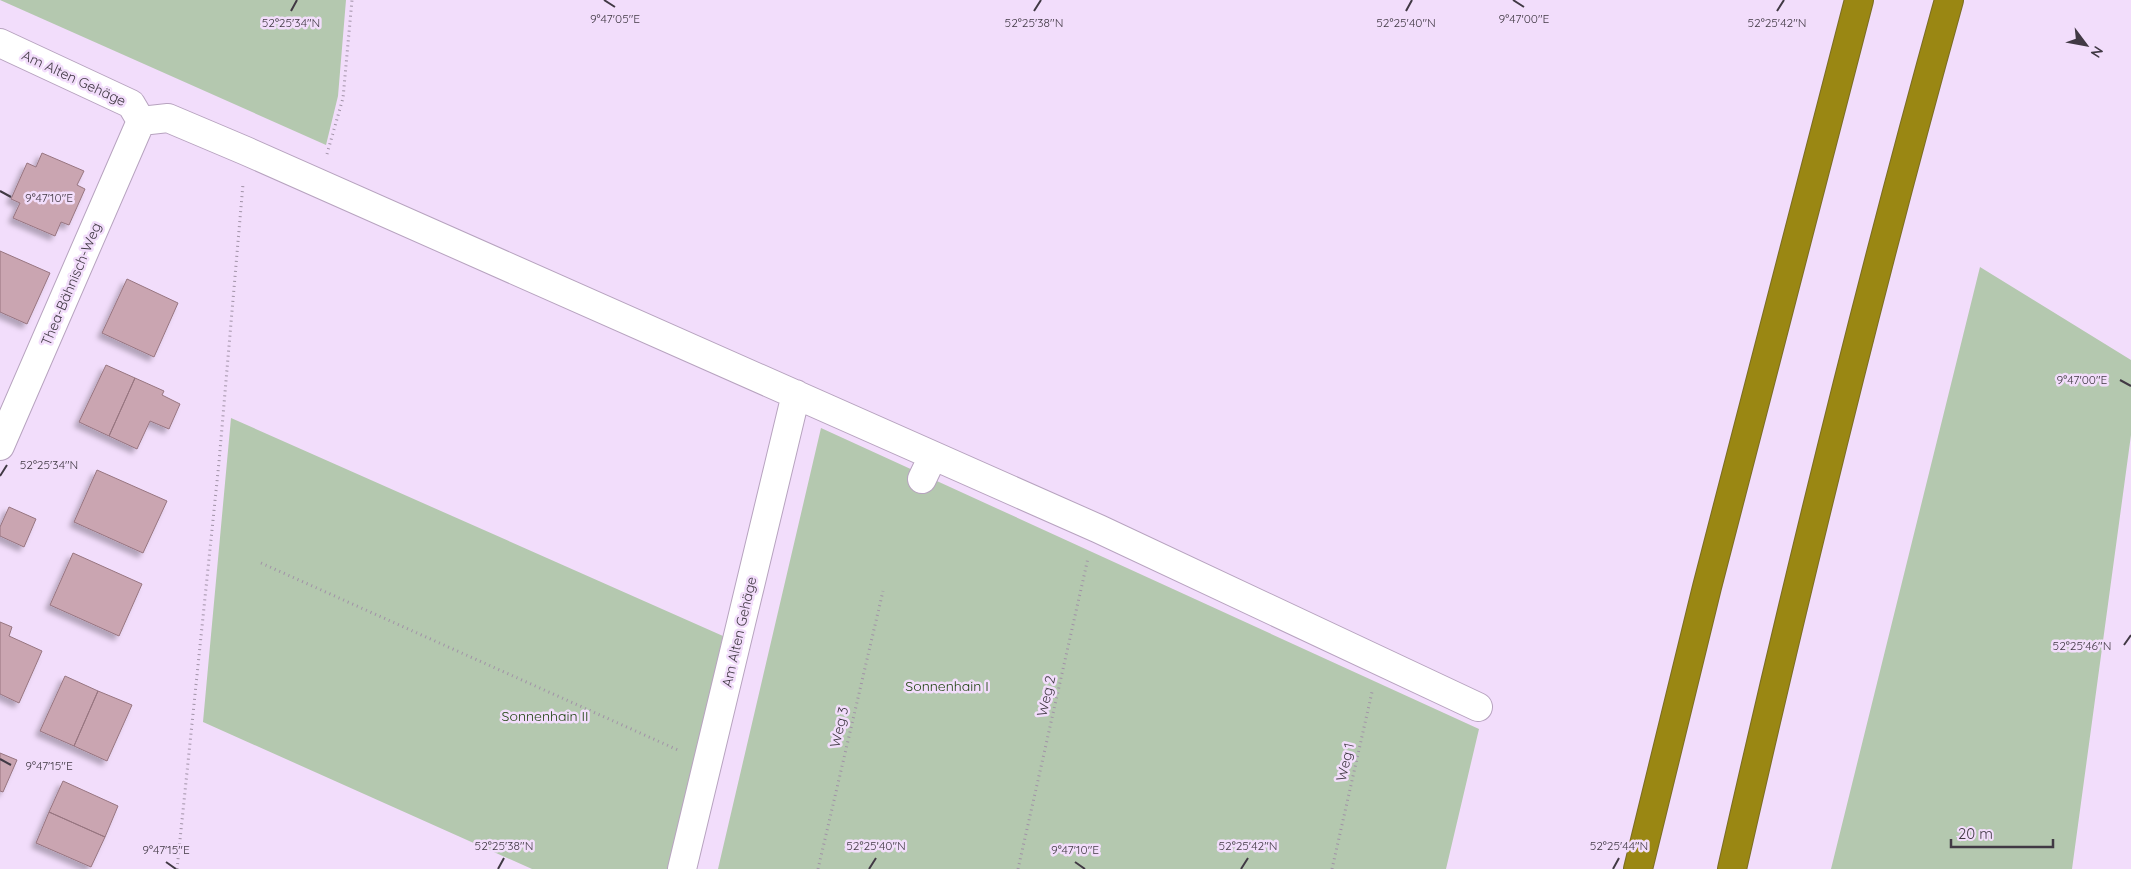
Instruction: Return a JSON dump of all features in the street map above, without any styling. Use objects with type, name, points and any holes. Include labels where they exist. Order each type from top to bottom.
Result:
[{"type":"highway","points":[[1638,869],[1710,578],[1859,0]]},
{"type":"highway","points":[[1732,869],[1793,602],[1919,107],[1949,0]]},
{"type":"street","name":"Am Alten Gehäge","points":[[0,43],[131,104],[141,121]]},
{"type":"street","points":[[141,121],[168,118],[246,151],[796,394],[928,468],[1099,529],[1382,660],[1478,707]]},
{"type":"street","name":"Thea-Bähnisch-Weg","points":[[0,446],[141,121]]},
{"type":"street","name":"Am Alten Gehäge","points":[[682,869],[796,394]]},
{"type":"path","points":[[312,181],[331,147],[343,98],[352,0]]},
{"type":"path","points":[[177,869],[219,462],[246,151]]},
{"type":"path","name":"Weg 2","points":[[1018,869],[1090,552],[1099,529]]},
{"type":"path","points":[[261,563],[708,764]]},
{"type":"path","name":"Weg 3","points":[[818,869],[883,591]]},
{"type":"path","name":"Weg 1","points":[[1332,869],[1374,681],[1382,660]]},
{"type":"green space","points":[[0,0],[346,0],[338,96],[326,145]]},
{"type":"green space","points":[[1980,267],[2131,360],[2131,435],[2072,869],[1831,869]]},
{"type":"green space","name":"Sonnenhain II","points":[[231,418],[723,636],[669,869],[532,869],[203,722]]},
{"type":"green space","name":"Sonnenhain I","points":[[821,428],[1479,729],[1446,869],[718,869]]},
{"type":"building","points":[[42,153],[84,171],[77,185],[85,189],[69,225],[61,222],[55,236],[13,218],[20,203],[11,199],[27,163],[36,167]]},
{"type":"building","points":[[0,251],[50,273],[27,324],[0,312]]},
{"type":"building","points":[[127,279],[178,303],[154,357],[102,333]]},
{"type":"building","points":[[106,365],[135,378],[109,436],[79,422]]},
{"type":"building","points":[[135,378],[164,391],[162,395],[180,404],[169,429],[150,421],[137,449],[109,436]]},
{"type":"building","points":[[97,470],[167,501],[143,553],[74,522]]},
{"type":"building","points":[[9,507],[36,519],[24,547],[0,536],[0,527]]},
{"type":"building","points":[[73,553],[142,584],[119,636],[50,605]]},
{"type":"building","points":[[0,622],[12,627],[9,636],[42,651],[19,703],[0,694]]},
{"type":"building","points":[[65,676],[98,691],[74,746],[40,731]]},
{"type":"building","points":[[98,691],[132,705],[107,761],[74,746]]},
{"type":"building","points":[[0,753],[17,760],[3,792],[0,791]]},
{"type":"building","points":[[63,781],[118,806],[105,837],[49,812]]},
{"type":"building","points":[[49,812],[105,837],[91,867],[36,843]]}]
